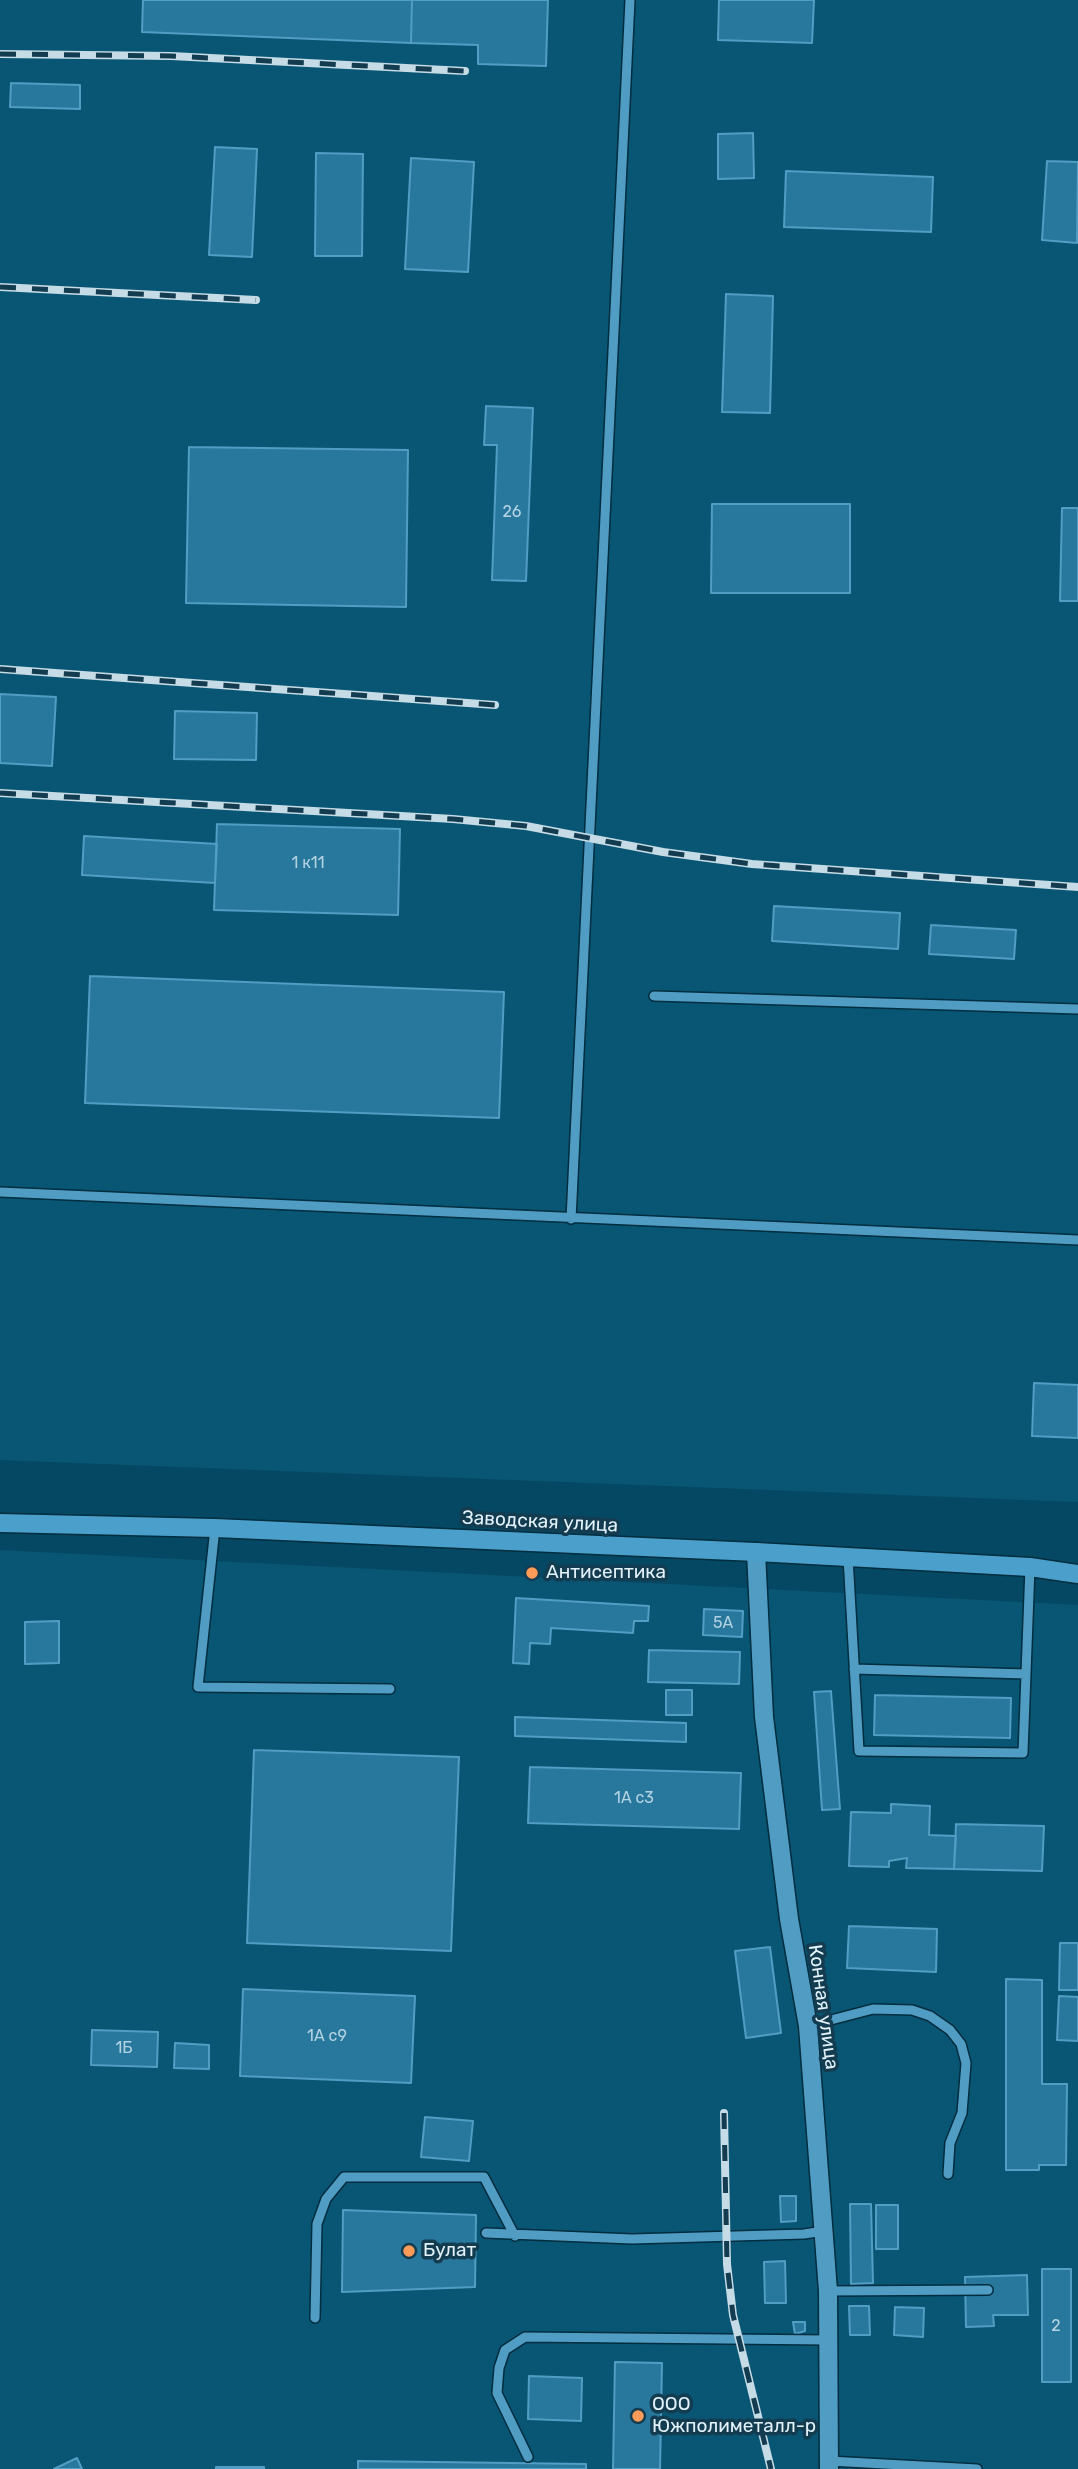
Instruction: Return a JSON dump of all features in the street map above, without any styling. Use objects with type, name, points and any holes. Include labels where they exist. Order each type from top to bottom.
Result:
[{"type":"street","name":"Заводская улица","points":[[0,1523],[215,1528],[756,1552],[1030,1567],[1078,1574]]},
{"type":"street","name":"Конная улица","points":[[756,1552],[764,1717],[789,1919],[808,2026],[828,2291],[829,2465]]},
{"type":"lane","points":[[571,1219],[629,0]]},
{"type":"lane","points":[[654,996],[1078,1009]]},
{"type":"lane","points":[[0,1192],[1078,1240]]},
{"type":"lane","points":[[215,1528],[198,1687],[390,1689]]},
{"type":"lane","points":[[848,1557],[859,1751],[1023,1753],[1030,1567]]},
{"type":"lane","points":[[855,1669],[1026,1674]]},
{"type":"lane","points":[[808,2026],[873,2009],[912,2010],[930,2016],[950,2030],[961,2044],[966,2063],[962,2113],[950,2143],[948,2174]]},
{"type":"lane","points":[[315,2318],[317,2224],[326,2199],[344,2177],[484,2177],[515,2236]]},
{"type":"lane","points":[[486,2233],[632,2239],[804,2234],[824,2231]]},
{"type":"lane","points":[[828,2291],[988,2290]]},
{"type":"lane","points":[[528,2457],[497,2393],[499,2368],[505,2350],[524,2337],[828,2340]]},
{"type":"lane","points":[[829,2465],[977,2469]]},
{"type":"shaded area","points":[[0,0],[1078,0],[1078,1502],[0,1460]]},
{"type":"shaded area","points":[[0,1550],[1078,1605],[1078,2469],[0,2469]]},
{"type":"building","points":[[143,0],[412,0],[411,43],[142,32]]},
{"type":"building","points":[[412,0],[548,0],[546,66],[478,64],[478,45],[411,43]]},
{"type":"building","points":[[719,0],[814,0],[812,43],[718,40]]},
{"type":"building","points":[[11,83],[80,85],[80,109],[10,107]]},
{"type":"building","points":[[753,133],[754,178],[718,179],[718,134]]},
{"type":"building","points":[[215,147],[257,149],[252,257],[209,255]]},
{"type":"building","points":[[316,153],[363,154],[362,256],[315,256]]},
{"type":"building","points":[[411,158],[474,162],[468,272],[405,269]]},
{"type":"building","points":[[1047,161],[1078,162],[1077,243],[1042,240]]},
{"type":"building","points":[[786,171],[933,177],[931,232],[784,227]]},
{"type":"building","points":[[726,294],[773,296],[770,413],[722,412]]},
{"type":"building","points":[[486,406],[533,408],[526,581],[492,580],[497,445],[484,445]]},
{"type":"building","points":[[189,447],[408,450],[406,607],[186,603]]},
{"type":"building","points":[[712,504],[850,504],[850,593],[711,593]]},
{"type":"building","points":[[1062,508],[1078,508],[1078,601],[1060,601]]},
{"type":"building","points":[[0,694],[56,697],[52,766],[0,763]]},
{"type":"building","points":[[175,711],[257,713],[256,760],[174,759]]},
{"type":"building","points":[[217,824],[400,829],[398,915],[214,910]]},
{"type":"building","points":[[84,836],[217,844],[215,883],[82,875]]},
{"type":"building","points":[[774,906],[900,913],[898,949],[772,941]]},
{"type":"building","points":[[931,925],[1016,930],[1014,959],[929,954]]},
{"type":"building","points":[[90,976],[504,992],[499,1118],[85,1103]]},
{"type":"building","points":[[1034,1383],[1078,1385],[1078,1438],[1032,1436]]},
{"type":"building","points":[[516,1598],[649,1606],[648,1621],[634,1621],[633,1633],[551,1628],[550,1644],[530,1643],[529,1664],[513,1663]]},
{"type":"building","points":[[704,1609],[743,1611],[742,1637],[703,1635]]},
{"type":"building","points":[[59,1621],[59,1663],[25,1664],[25,1622]]},
{"type":"building","points":[[649,1650],[740,1652],[739,1684],[648,1682]]},
{"type":"building","points":[[666,1690],[692,1690],[692,1715],[666,1715]]},
{"type":"building","points":[[831,1691],[840,1809],[822,1810],[814,1692]]},
{"type":"building","points":[[875,1695],[1011,1698],[1010,1738],[874,1735]]},
{"type":"building","points":[[515,1717],[686,1723],[686,1742],[515,1736]]},
{"type":"building","points":[[254,1750],[459,1757],[451,1951],[247,1943]]},
{"type":"building","points":[[530,1767],[741,1773],[739,1829],[528,1823]]},
{"type":"building","points":[[891,1804],[930,1806],[929,1835],[956,1836],[954,1869],[906,1868],[907,1858],[889,1861],[889,1867],[849,1866],[851,1812],[891,1813]]},
{"type":"building","points":[[956,1824],[1044,1826],[1042,1871],[954,1869]]},
{"type":"building","points":[[849,1926],[937,1929],[936,1972],[847,1968]]},
{"type":"building","points":[[1060,1943],[1078,1943],[1078,1990],[1059,1990]]},
{"type":"building","points":[[770,1947],[781,2033],[746,2038],[735,1951]]},
{"type":"building","points":[[1006,1979],[1042,1980],[1042,2084],[1067,2084],[1066,2165],[1039,2165],[1039,2170],[1006,2170]]},
{"type":"building","points":[[243,1989],[415,1996],[411,2083],[240,2076]]},
{"type":"building","points":[[1059,1996],[1078,1997],[1078,2041],[1057,2040]]},
{"type":"building","points":[[92,2030],[158,2032],[157,2067],[91,2065]]},
{"type":"building","points":[[175,2043],[209,2045],[209,2069],[174,2068]]},
{"type":"building","points":[[425,2117],[473,2121],[469,2161],[421,2157]]},
{"type":"building","points":[[780,2196],[796,2196],[796,2221],[781,2222]]},
{"type":"building","points":[[850,2204],[871,2204],[873,2283],[851,2284]]},
{"type":"building","points":[[876,2205],[898,2205],[898,2249],[876,2249]]},
{"type":"building","name":"Булат","points":[[343,2210],[476,2215],[475,2287],[342,2292]]},
{"type":"building","points":[[785,2261],[786,2303],[765,2303],[764,2262]]},
{"type":"building","points":[[1042,2269],[1071,2269],[1071,2382],[1042,2382]]},
{"type":"building","points":[[1027,2275],[1028,2315],[993,2315],[994,2326],[966,2327],[965,2277]]},
{"type":"building","points":[[849,2306],[869,2306],[870,2335],[850,2335]]},
{"type":"building","points":[[895,2307],[924,2308],[923,2337],[894,2335]]},
{"type":"building","points":[[793,2322],[805,2322],[805,2331],[795,2334]]},
{"type":"building","name":"ООО Южполиметалл-р","points":[[615,2362],[662,2363],[660,2469],[613,2469]]},
{"type":"building","points":[[529,2376],[582,2378],[581,2421],[528,2419]]},
{"type":"building","points":[[77,2458],[82,2469],[54,2469]]},
{"type":"building","points":[[358,2461],[586,2464],[586,2469],[358,2469]]},
{"type":"building","points":[[264,2467],[264,2469],[216,2469]]},
{"type":"railway","points":[[0,54],[171,56],[465,71]]},
{"type":"railway","points":[[0,287],[256,300]]},
{"type":"railway","points":[[0,669],[495,705]]},
{"type":"railway","points":[[0,793],[453,819],[526,826],[663,852],[752,864],[1078,887]]},
{"type":"railway","points":[[724,2113],[727,2264],[733,2315],[771,2469]]},
{"type":"place","name":"Антисептика","points":[[532,1573]]},
{"type":"place","name":"Булат","points":[[409,2251]]},
{"type":"place","name":"ООО Южполиметалл-р","points":[[638,2416]]}]
